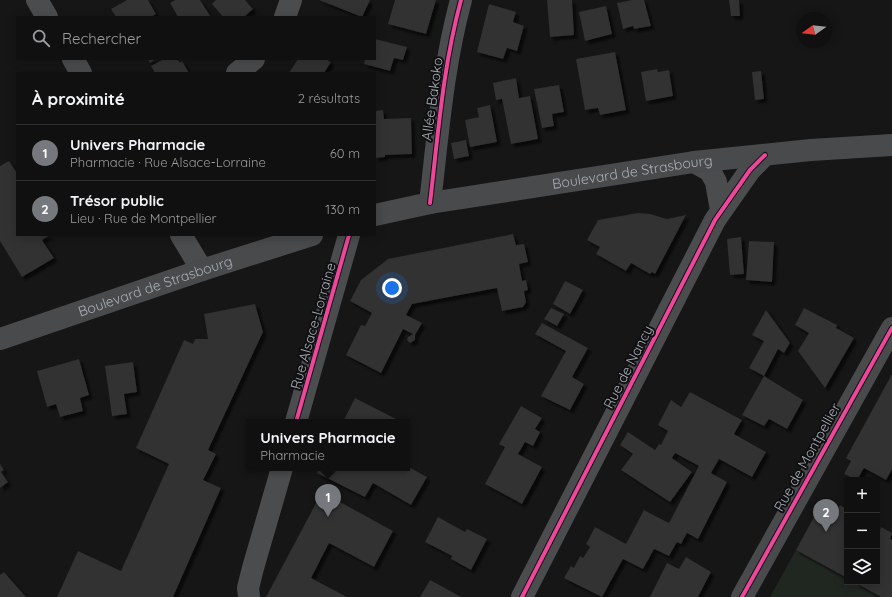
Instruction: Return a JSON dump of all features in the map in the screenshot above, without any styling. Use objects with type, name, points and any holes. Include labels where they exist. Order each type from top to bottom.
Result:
[{"type":"main road","name":"Boulevard de Strasbourg","points":[[376,215],[430,203],[694,162],[811,150],[892,145]]},
{"type":"main road","name":"Boulevard de Strasbourg","points":[[0,339],[202,270],[309,236]]},
{"type":"main road","name":"Rue de Montpellier","points":[[742,597],[892,328]]},
{"type":"street","points":[[37,0],[46,16]]},
{"type":"street","points":[[285,16],[291,0]]},
{"type":"street","name":"Allée Bakoko","points":[[430,203],[442,95],[453,30],[461,0]]},
{"type":"street","points":[[74,60],[80,72]]},
{"type":"street","points":[[238,72],[253,60]]},
{"type":"street","name":"Rue de Nancy","points":[[522,597],[721,210],[750,170],[765,155]]},
{"type":"street","points":[[694,162],[710,171],[716,182],[721,210]]},
{"type":"street","points":[[182,236],[202,270]]},
{"type":"street","name":"Rue Alsace-Lorraine","points":[[297,419],[349,236]]},
{"type":"street","points":[[249,597],[248,588],[253,568],[281,471]]},
{"type":"shaded area","points":[[796,550],[844,576],[844,585],[859,585],[881,597],[770,597]]},
{"type":"building","points":[[127,0],[148,0],[156,14],[153,16],[115,16],[111,9]]},
{"type":"building","points":[[175,0],[200,0],[210,16],[177,16],[170,3]]},
{"type":"building","points":[[216,0],[245,0],[253,9],[245,16],[222,16],[212,4]]},
{"type":"building","points":[[319,0],[370,0],[362,16]]},
{"type":"building","points":[[395,0],[436,0],[426,34],[388,24]]},
{"type":"building","points":[[547,0],[572,0],[574,35],[550,37]]},
{"type":"building","points":[[632,0],[644,0],[651,26],[634,29],[633,26],[623,29],[617,3]]},
{"type":"building","points":[[729,0],[739,0],[740,16],[731,16]]},
{"type":"building","points":[[489,4],[516,12],[513,22],[524,26],[517,51],[507,48],[503,59],[477,52]]},
{"type":"building","points":[[606,6],[612,34],[585,41],[579,12]]},
{"type":"building","points":[[376,39],[407,47],[403,60],[394,58],[390,71],[364,64],[365,60],[376,60]]},
{"type":"building","points":[[615,52],[626,110],[600,115],[598,108],[585,110],[576,59]]},
{"type":"building","points":[[162,60],[178,60],[180,63],[182,61],[188,72],[154,72],[151,66]]},
{"type":"building","points":[[297,60],[328,60],[331,62],[325,72],[290,72]]},
{"type":"building","points":[[657,69],[658,72],[669,70],[673,96],[646,101],[641,72]]},
{"type":"building","points":[[761,71],[764,99],[755,100],[752,72]]},
{"type":"building","points":[[516,78],[519,98],[530,96],[538,139],[511,144],[502,99],[496,100],[493,83]]},
{"type":"building","points":[[559,85],[564,112],[552,114],[554,126],[542,128],[534,89]]},
{"type":"building","points":[[490,105],[497,142],[470,147],[465,120],[479,117],[477,108]]},
{"type":"building","points":[[383,110],[384,119],[411,118],[412,154],[385,155],[385,157],[376,158],[376,111]]},
{"type":"building","points":[[466,140],[469,156],[454,159],[451,143]]},
{"type":"building","points":[[9,161],[16,172],[16,236],[48,236],[42,240],[54,258],[22,277],[0,241],[0,166]]},
{"type":"building","points":[[638,213],[650,214],[667,219],[686,215],[655,274],[652,272],[650,274],[631,263],[626,271],[596,254],[600,247],[587,240],[598,220]]},
{"type":"building","points":[[513,234],[516,245],[524,244],[528,262],[519,264],[522,281],[526,280],[528,290],[524,291],[526,302],[523,307],[502,311],[497,288],[412,304],[406,315],[422,323],[415,335],[415,340],[410,343],[407,340],[408,337],[413,334],[403,329],[381,373],[346,355],[361,325],[365,326],[372,313],[350,301],[361,280],[388,259]]},
{"type":"building","points":[[741,237],[744,274],[730,275],[727,239]]},
{"type":"building","points":[[749,241],[774,242],[772,282],[746,280]]},
{"type":"building","points":[[565,281],[583,290],[570,314],[553,304]]},
{"type":"building","points":[[255,304],[263,332],[208,450],[216,454],[203,480],[221,488],[173,597],[57,597],[78,551],[121,571],[169,464],[136,448],[184,340],[193,344],[195,339],[208,339],[204,314]]},
{"type":"building","points":[[551,308],[564,314],[557,326],[544,319]]},
{"type":"building","points":[[804,308],[837,325],[836,328],[854,338],[825,388],[798,351],[809,333],[795,325]]},
{"type":"building","points":[[766,310],[790,343],[784,353],[778,349],[764,376],[749,368],[764,341],[752,335]]},
{"type":"building","points":[[542,323],[588,348],[572,377],[584,384],[570,410],[541,396],[566,351],[535,334]]},
{"type":"building","points":[[79,359],[89,395],[80,398],[83,411],[60,417],[56,404],[47,407],[37,371]]},
{"type":"building","points":[[133,362],[137,392],[124,394],[127,414],[112,416],[105,366]]},
{"type":"building","points":[[892,374],[892,469],[886,480],[864,468],[859,477],[850,477],[844,474],[851,461],[846,458]]},
{"type":"building","points":[[764,376],[803,400],[787,429],[769,419],[764,426],[742,415]]},
{"type":"building","points":[[690,392],[742,420],[734,434],[766,452],[752,477],[719,459],[711,473],[727,482],[698,539],[687,533],[681,544],[677,542],[669,556],[654,549],[643,569],[623,559],[602,597],[564,578],[571,566],[574,568],[580,556],[583,558],[590,547],[586,544],[595,527],[626,544],[644,510],[669,523],[699,466],[675,453],[672,458],[692,472],[670,502],[621,470],[633,454],[620,445],[628,432],[655,450],[659,444],[661,445],[668,431],[658,425],[671,400],[681,407]]},
{"type":"building","points":[[355,398],[396,419],[344,419]]},
{"type":"building","points":[[521,406],[542,418],[535,429],[540,432],[533,446],[525,442],[518,454],[542,467],[522,504],[485,484],[505,447],[499,444]]},
{"type":"building","points":[[0,464],[4,470],[1,472],[8,482],[0,488]]},
{"type":"building","points":[[410,468],[427,477],[411,505],[373,483],[365,497],[317,473],[318,471],[410,471]]},
{"type":"building","points":[[322,492],[393,531],[374,567],[329,543],[311,578],[347,597],[266,597]]},
{"type":"building","points":[[822,502],[837,510],[840,505],[844,507],[844,576],[796,550]]},
{"type":"building","points":[[438,517],[465,532],[467,529],[487,539],[471,570],[451,559],[452,556],[425,542]]},
{"type":"building","points":[[881,527],[892,533],[890,539],[892,540],[892,597],[881,597],[859,585],[880,585]]},
{"type":"building","points":[[686,557],[711,572],[698,597],[650,597],[667,563],[679,569]]},
{"type":"building","points":[[4,572],[26,597],[0,597],[0,575]]},
{"type":"building","points":[[430,580],[454,593],[461,597],[420,597]]},
{"type":"cycle path","points":[[430,203],[445,75],[461,0]]},
{"type":"cycle path","points":[[522,597],[715,220],[750,170],[765,155]]},
{"type":"cycle path","points":[[297,419],[349,236]]},
{"type":"cycle path","points":[[742,597],[892,328]]},
{"type":"place","name":"Univers Pharmacie","points":[[328,517]]},
{"type":"place","name":"Trésor public","points":[[826,532]]}]
